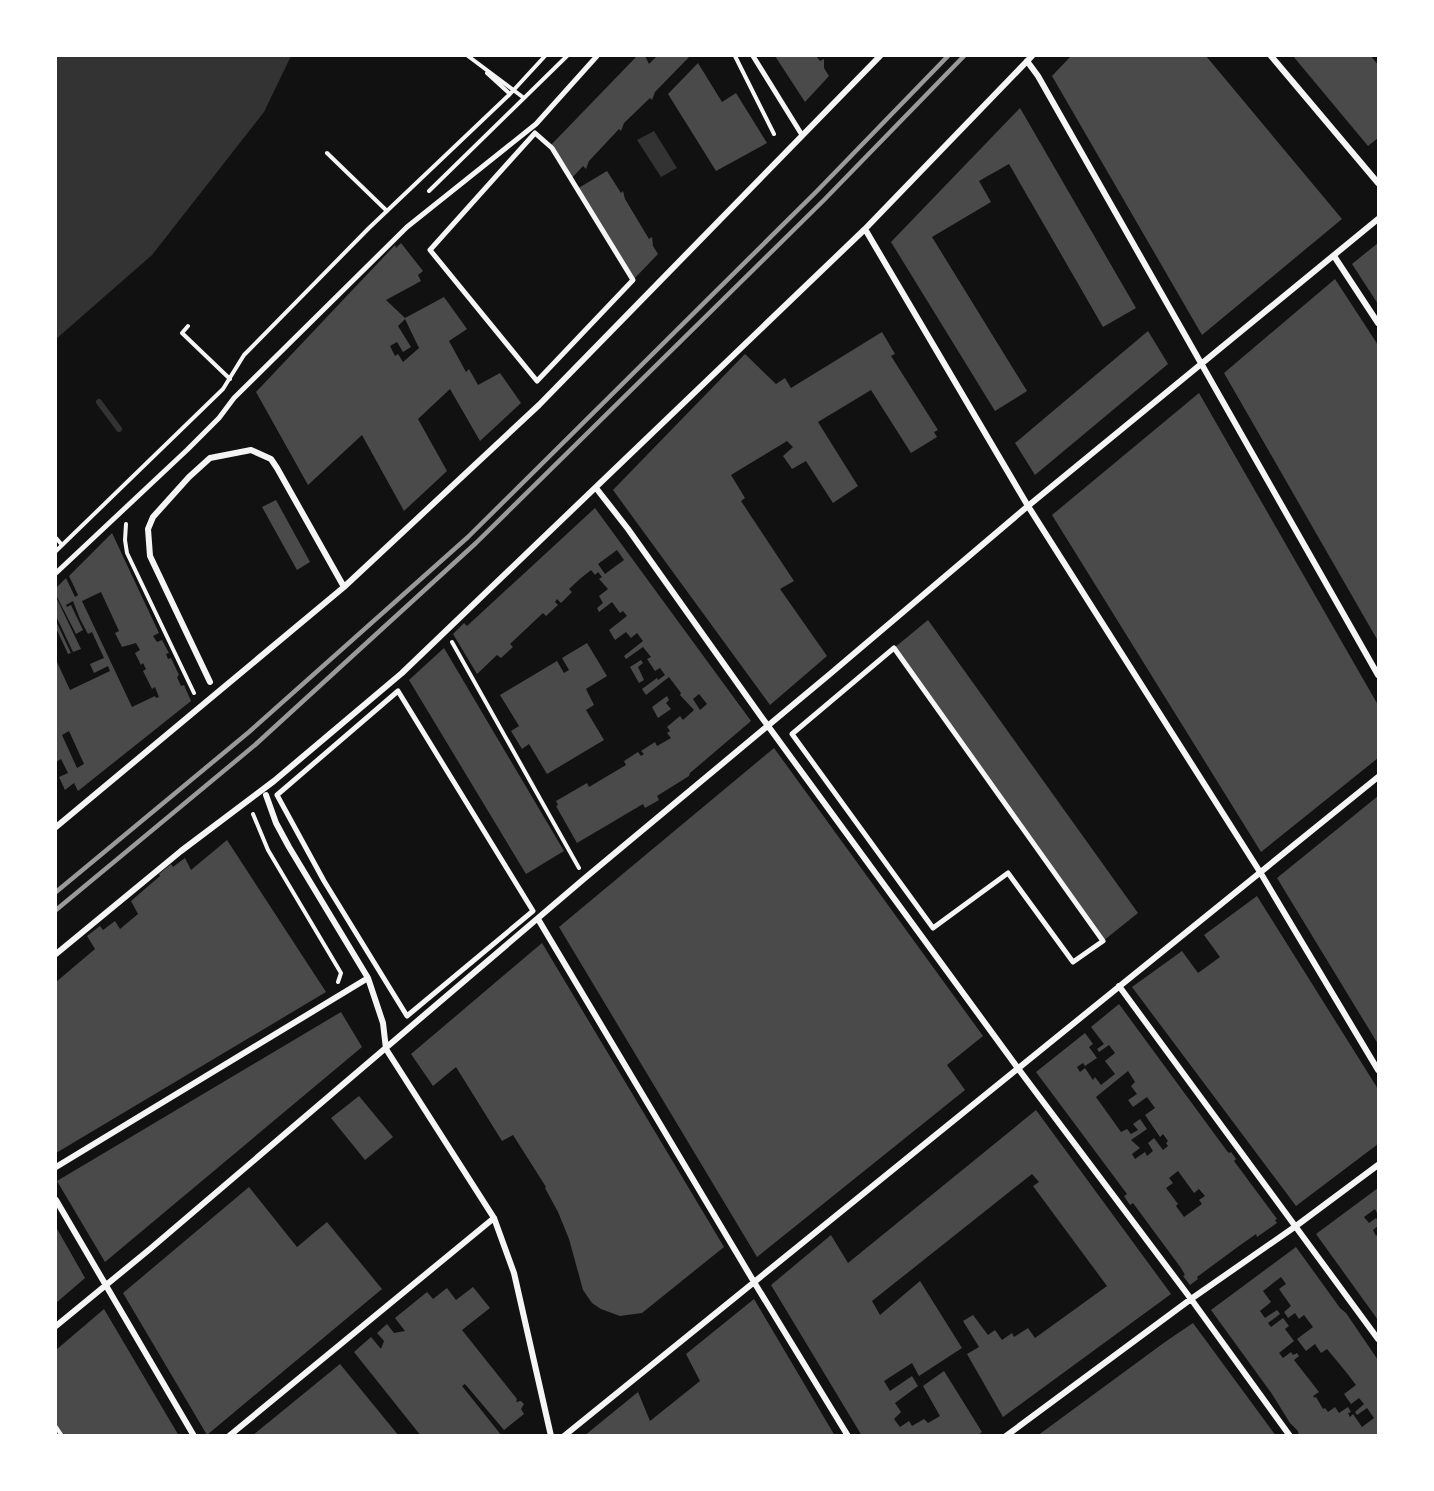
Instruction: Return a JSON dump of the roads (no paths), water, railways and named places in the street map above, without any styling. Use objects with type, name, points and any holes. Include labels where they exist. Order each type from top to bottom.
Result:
[{"type":"street","points":[[56,573],[187,450],[219,418],[234,398],[407,227],[536,124],[597,56]]},
{"type":"street","points":[[753,56],[802,135]]},
{"type":"street","points":[[56,827],[344,587],[539,405],[880,56]]},
{"type":"street","points":[[56,954],[182,851],[274,782],[402,674],[865,229],[1032,56]]},
{"type":"street","points":[[1271,56],[1378,183]]},
{"type":"street","points":[[1027,61],[1038,76],[1378,675]]},
{"type":"street","points":[[535,133],[552,148],[633,280],[537,381],[430,250],[535,133]]},
{"type":"street","points":[[56,1326],[1028,506],[1378,219]]},
{"type":"street","points":[[865,229],[1028,506],[1260,872],[1378,1070]]},
{"type":"street","points":[[1334,256],[1378,323]]},
{"type":"street","points":[[210,682],[150,555],[147,538],[150,522],[157,511],[210,458],[251,450],[271,459],[344,587]]},
{"type":"street","points":[[596,488],[1017,1067],[1191,1299],[1290,1436]]},
{"type":"street","points":[[894,648],[1103,941],[1073,962],[1008,873],[933,928],[792,734],[894,648]]},
{"type":"street","points":[[398,691],[533,910],[407,1016],[324,881],[277,795],[398,691]]},
{"type":"street","points":[[564,1436],[1378,777]]},
{"type":"street","points":[[266,795],[276,823],[289,847],[368,978],[383,1023],[386,1049],[494,1218],[514,1273],[551,1436]]},
{"type":"street","points":[[538,919],[848,1436]]},
{"type":"street","points":[[56,1167],[368,978]]},
{"type":"street","points":[[1119,986],[1378,1340]]},
{"type":"street","points":[[1005,1436],[1378,1165]]},
{"type":"street","points":[[56,1200],[194,1436]]},
{"type":"street","points":[[229,1436],[494,1218]]},
{"type":"waterway","points":[[99,402],[119,429]]},
{"type":"railway","points":[[56,892],[249,732],[468,537],[817,191],[948,56]]},
{"type":"railway","points":[[56,910],[255,745],[476,543],[824,200],[964,56]]}]
